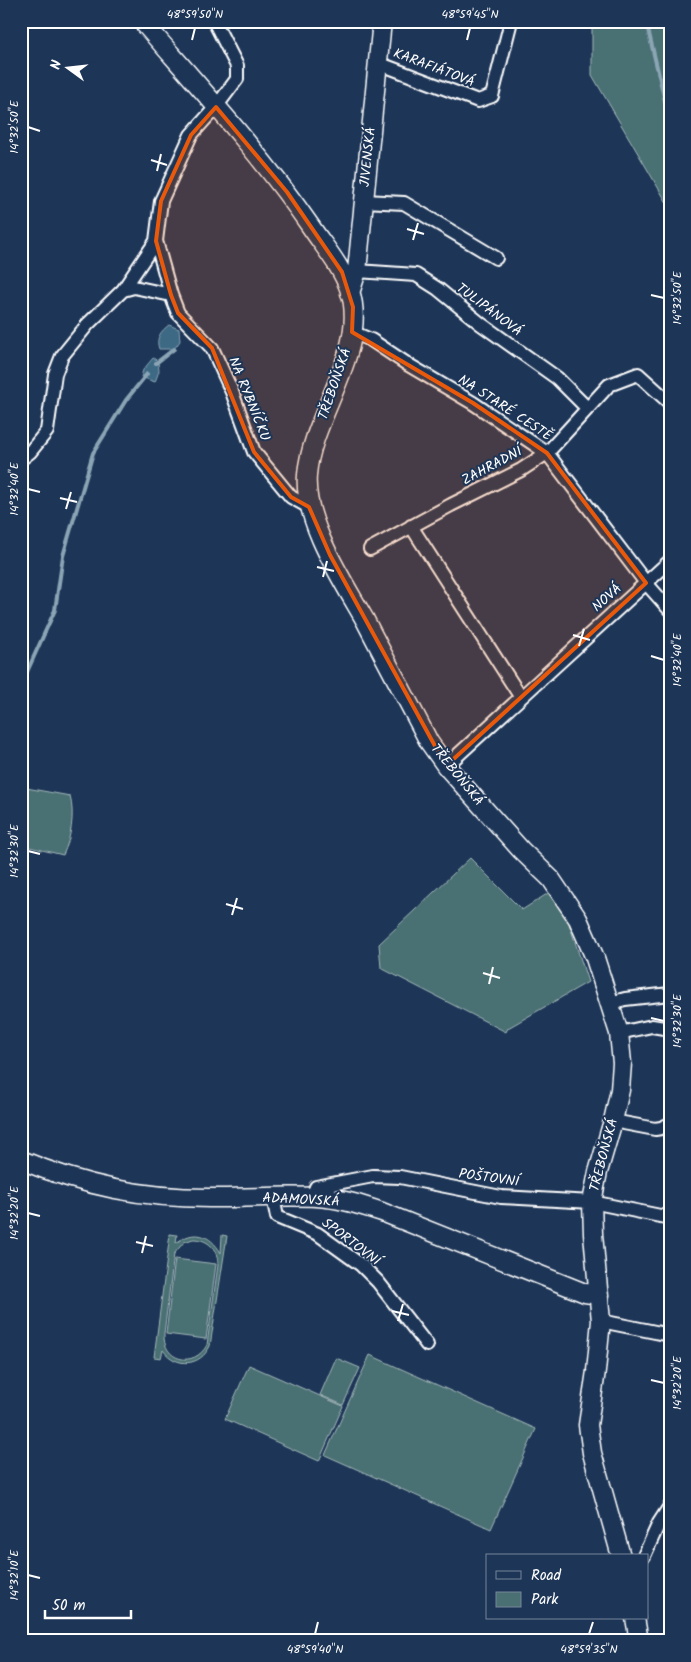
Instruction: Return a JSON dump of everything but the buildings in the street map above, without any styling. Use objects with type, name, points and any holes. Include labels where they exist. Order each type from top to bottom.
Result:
[{"type":"main road","name":"TŘEBOŇSKÁ","points":[[142,21],[287,192],[342,272],[353,307],[352,332],[348,351],[312,451],[307,474],[309,507],[330,555],[430,742],[446,766],[521,850],[551,879],[565,898],[578,918],[595,958],[610,1003],[619,1033],[621,1076],[613,1121],[600,1164],[592,1202],[592,1226],[601,1321],[588,1425],[592,1454],[620,1554]]},
{"type":"main road","name":"JIVENSKÁ","points":[[350,293],[358,271],[382,21]]},
{"type":"main road","name":"ADAMOVSKÁ","points":[[21,1160],[86,1184],[138,1194],[208,1198],[273,1197],[314,1192],[382,1212],[585,1293],[599,1295]]},
{"type":"main road","points":[[635,1620],[639,1641]]},
{"type":"street","name":"NA RYBNÍČKU","points":[[214,21],[237,66],[238,79],[191,136],[161,202],[156,240],[178,313],[212,348],[232,392],[254,452],[291,497],[309,507]]},
{"type":"street","name":"KARAFIÁTOVÁ","points":[[378,63],[478,101],[492,96],[510,21]]},
{"type":"street","points":[[364,201],[404,203],[496,258]]},
{"type":"street","name":"NA RYBNÍČKU","points":[[21,459],[30,452],[47,431],[55,374],[62,356],[88,324],[123,290],[156,240]]},
{"type":"street","name":"TULIPÁNOVÁ","points":[[358,271],[416,275],[557,378],[587,408]]},
{"type":"street","points":[[123,290],[134,287],[171,294]]},
{"type":"street","name":"NA STARÉ CESTĚ","points":[[352,332],[371,340],[407,364],[473,403],[546,453],[646,583],[670,610]]},
{"type":"street","name":"ZAHRADNÍ","points":[[370,549],[521,470],[546,453],[609,385],[638,374],[670,403]]},
{"type":"street","points":[[411,526],[520,696]]},
{"type":"street","name":"NOVÁ","points":[[446,766],[520,696],[670,561]]},
{"type":"street","points":[[610,1003],[625,999],[670,994]]},
{"type":"street","points":[[619,1033],[652,1026],[670,1029]]},
{"type":"street","points":[[613,1121],[655,1128],[661,1128],[670,1124]]},
{"type":"street","name":"POŠTOVNÍ","points":[[314,1192],[373,1176],[400,1177],[501,1197],[592,1202],[670,1218]]},
{"type":"street","name":"SPORTOVNÍ","points":[[273,1197],[277,1217],[318,1234],[361,1266],[378,1282],[427,1345]]},
{"type":"street","points":[[601,1321],[668,1333]]},
{"type":"street","points":[[645,1554],[659,1523],[670,1506]]},
{"type":"highlighted area","points":[[216,107],[287,192],[342,272],[353,307],[352,332],[473,403],[547,453],[646,583],[446,766],[330,555],[309,507],[291,497],[254,452],[212,348],[178,313],[156,241],[161,201],[191,135]]},
{"type":"green space","points":[[592,21],[670,21],[670,208],[592,75]]},
{"type":"green space","points":[[21,787],[70,796],[71,826],[63,855],[21,845]]},
{"type":"green space","points":[[470,858],[522,910],[550,892],[566,914],[588,982],[508,1028],[506,1032],[381,968],[379,944]]},
{"type":"green space","points":[[170,1234],[177,1235],[176,1243],[195,1235],[207,1238],[212,1241],[221,1253],[222,1235],[227,1236],[210,1346],[206,1353],[188,1363],[174,1360],[163,1350],[161,1358],[154,1357]],"holes":[[[193,1239],[212,1246],[218,1260],[218,1265],[207,1345],[201,1353],[187,1359],[173,1355],[168,1350],[164,1333],[174,1254],[184,1242]]]},
{"type":"green space","points":[[175,1259],[216,1264],[206,1339],[166,1334]]},
{"type":"green space","points":[[370,1355],[536,1429],[491,1529],[325,1455]]},
{"type":"green space","points":[[336,1358],[360,1368],[343,1405],[320,1395]]},
{"type":"green space","points":[[249,1365],[343,1406],[319,1461],[225,1419]]},
{"type":"water","points":[[169,325],[179,329],[180,341],[174,349],[159,349],[158,341],[160,335]]},
{"type":"water","points":[[153,358],[158,361],[159,371],[155,382],[141,377],[143,370]]},
{"type":"waterway","points":[[646,21],[670,122]]},
{"type":"waterway","points":[[156,363],[174,349]]},
{"type":"waterway","points":[[21,685],[55,610],[63,556],[93,453],[126,400],[147,374]]}]
